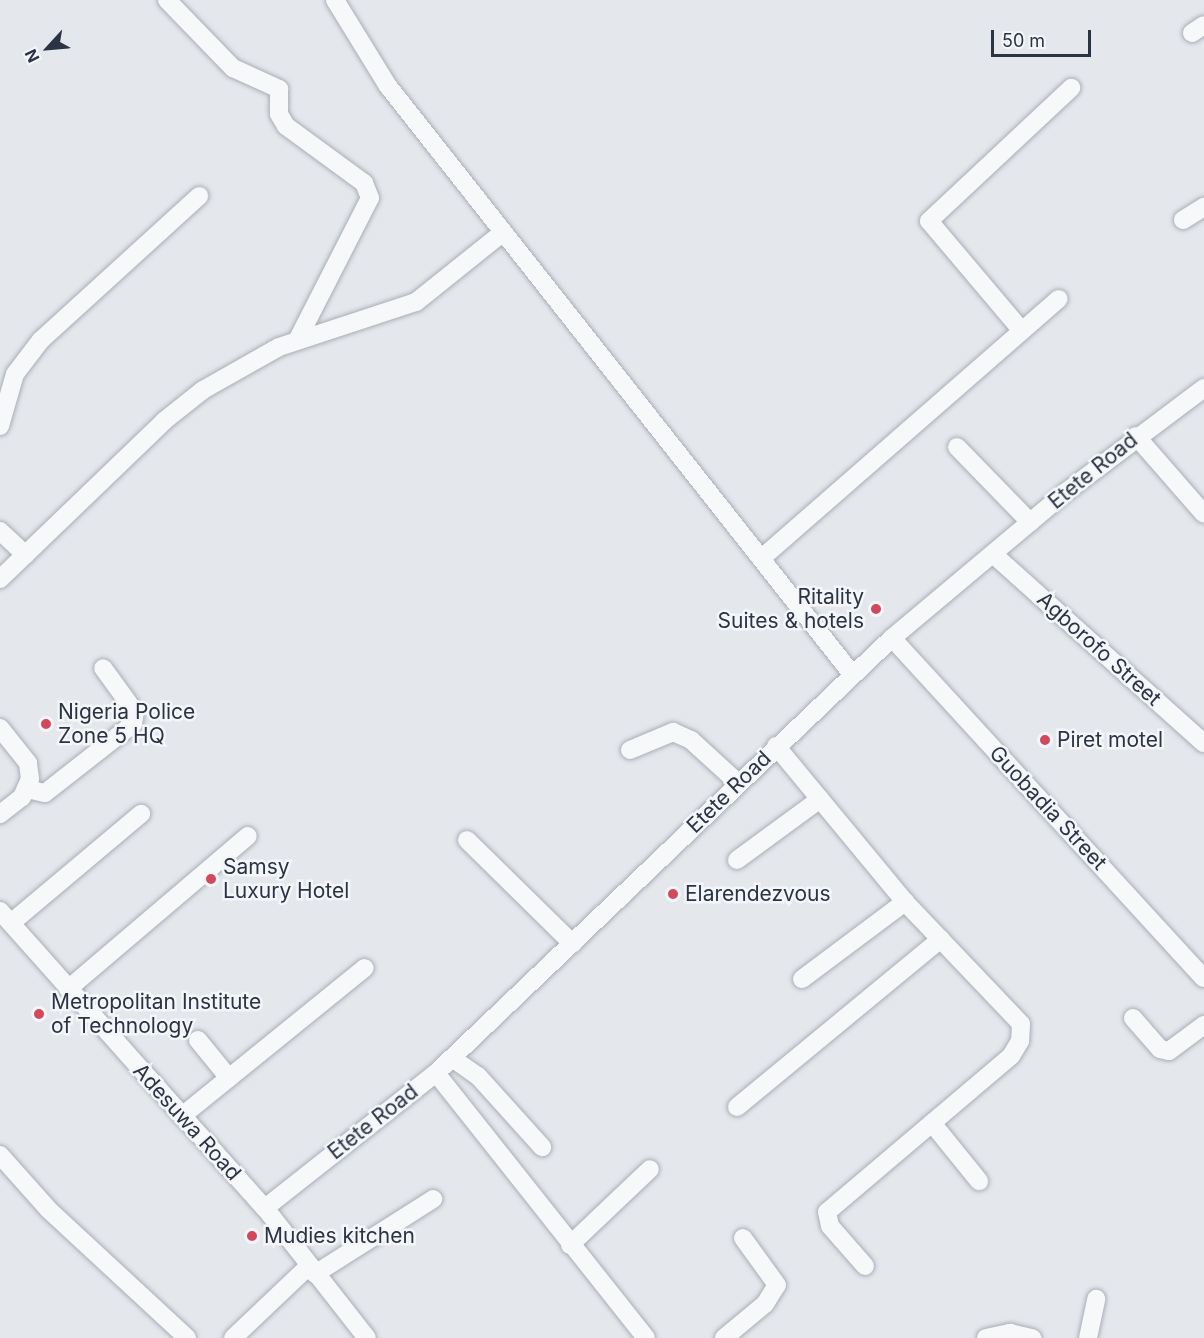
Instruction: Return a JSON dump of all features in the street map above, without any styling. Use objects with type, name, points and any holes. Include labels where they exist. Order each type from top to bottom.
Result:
[{"type":"street","points":[[167,0],[233,68],[279,89],[279,114],[286,126],[364,183],[370,198],[366,210],[298,339]]},
{"type":"street","points":[[335,0],[388,86],[501,234],[764,556],[852,674]]},
{"type":"street","points":[[1022,331],[930,221],[1071,88]]},
{"type":"street","points":[[1,413],[15,374],[41,340],[199,196]]},
{"type":"street","points":[[1183,220],[1204,207]]},
{"type":"street","points":[[0,578],[164,421],[254,359],[298,339],[416,302],[501,234]]},
{"type":"street","points":[[764,556],[1059,298]]},
{"type":"street","name":"Etete Road","points":[[265,1208],[436,1073],[573,944],[776,746],[892,638],[1136,436],[1204,388]]},
{"type":"street","points":[[1136,436],[1204,514]]},
{"type":"street","points":[[957,447],[1030,522]]},
{"type":"street","points":[[0,531],[26,555]]},
{"type":"street","name":"Agborofo Street","points":[[993,554],[1204,743]]},
{"type":"street","name":"Guobadia Street","points":[[892,638],[1204,978]]},
{"type":"street","points":[[27,789],[45,793],[133,724],[135,712],[103,668]]},
{"type":"street","points":[[0,728],[28,763],[27,789],[0,813]]},
{"type":"street","points":[[630,750],[674,732],[738,783]]},
{"type":"street","points":[[776,746],[905,902],[1021,1024],[1020,1041],[1011,1056],[827,1212],[830,1226],[865,1266]]},
{"type":"street","points":[[737,860],[820,799]]},
{"type":"street","points":[[6,917],[141,814]]},
{"type":"street","points":[[68,989],[248,836]]},
{"type":"street","points":[[467,840],[573,944]]},
{"type":"street","points":[[802,979],[905,902]]},
{"type":"street","name":"Adesuwa Road","points":[[6,917],[265,1208],[367,1338]]},
{"type":"street","points":[[737,1107],[941,939]]},
{"type":"street","points":[[182,1116],[365,968]]},
{"type":"street","points":[[1133,1018],[1160,1049],[1169,1051],[1204,1025]]},
{"type":"street","points":[[198,1040],[229,1078]]},
{"type":"street","points":[[452,1058],[477,1076],[542,1148]]},
{"type":"street","points":[[436,1073],[570,1245],[646,1338]]},
{"type":"street","points":[[932,1123],[979,1181]]},
{"type":"street","points":[[0,1155],[49,1210],[187,1338]]},
{"type":"street","points":[[570,1245],[650,1169]]},
{"type":"street","points":[[233,1338],[312,1270],[433,1199]]},
{"type":"street","points":[[724,1338],[772,1297],[777,1285],[743,1238]]},
{"type":"street","points":[[1088,1338],[1096,1299]]},
{"type":"street","points":[[986,1338],[1010,1333],[1032,1338]]},
{"type":"place","name":"Ritality Suites & hotels","points":[[876,609]]},
{"type":"place","name":"Nigeria Police Zone 5 HQ","points":[[46,724]]},
{"type":"place","name":"Piret motel","points":[[1045,740]]},
{"type":"place","name":"Samsy Luxury Hotel","points":[[211,879]]},
{"type":"place","name":"Elarendezvous","points":[[673,894]]},
{"type":"place","name":"Metropolitan Institute of Technology","points":[[39,1014]]},
{"type":"place","name":"Mudies kitchen","points":[[252,1236]]}]
